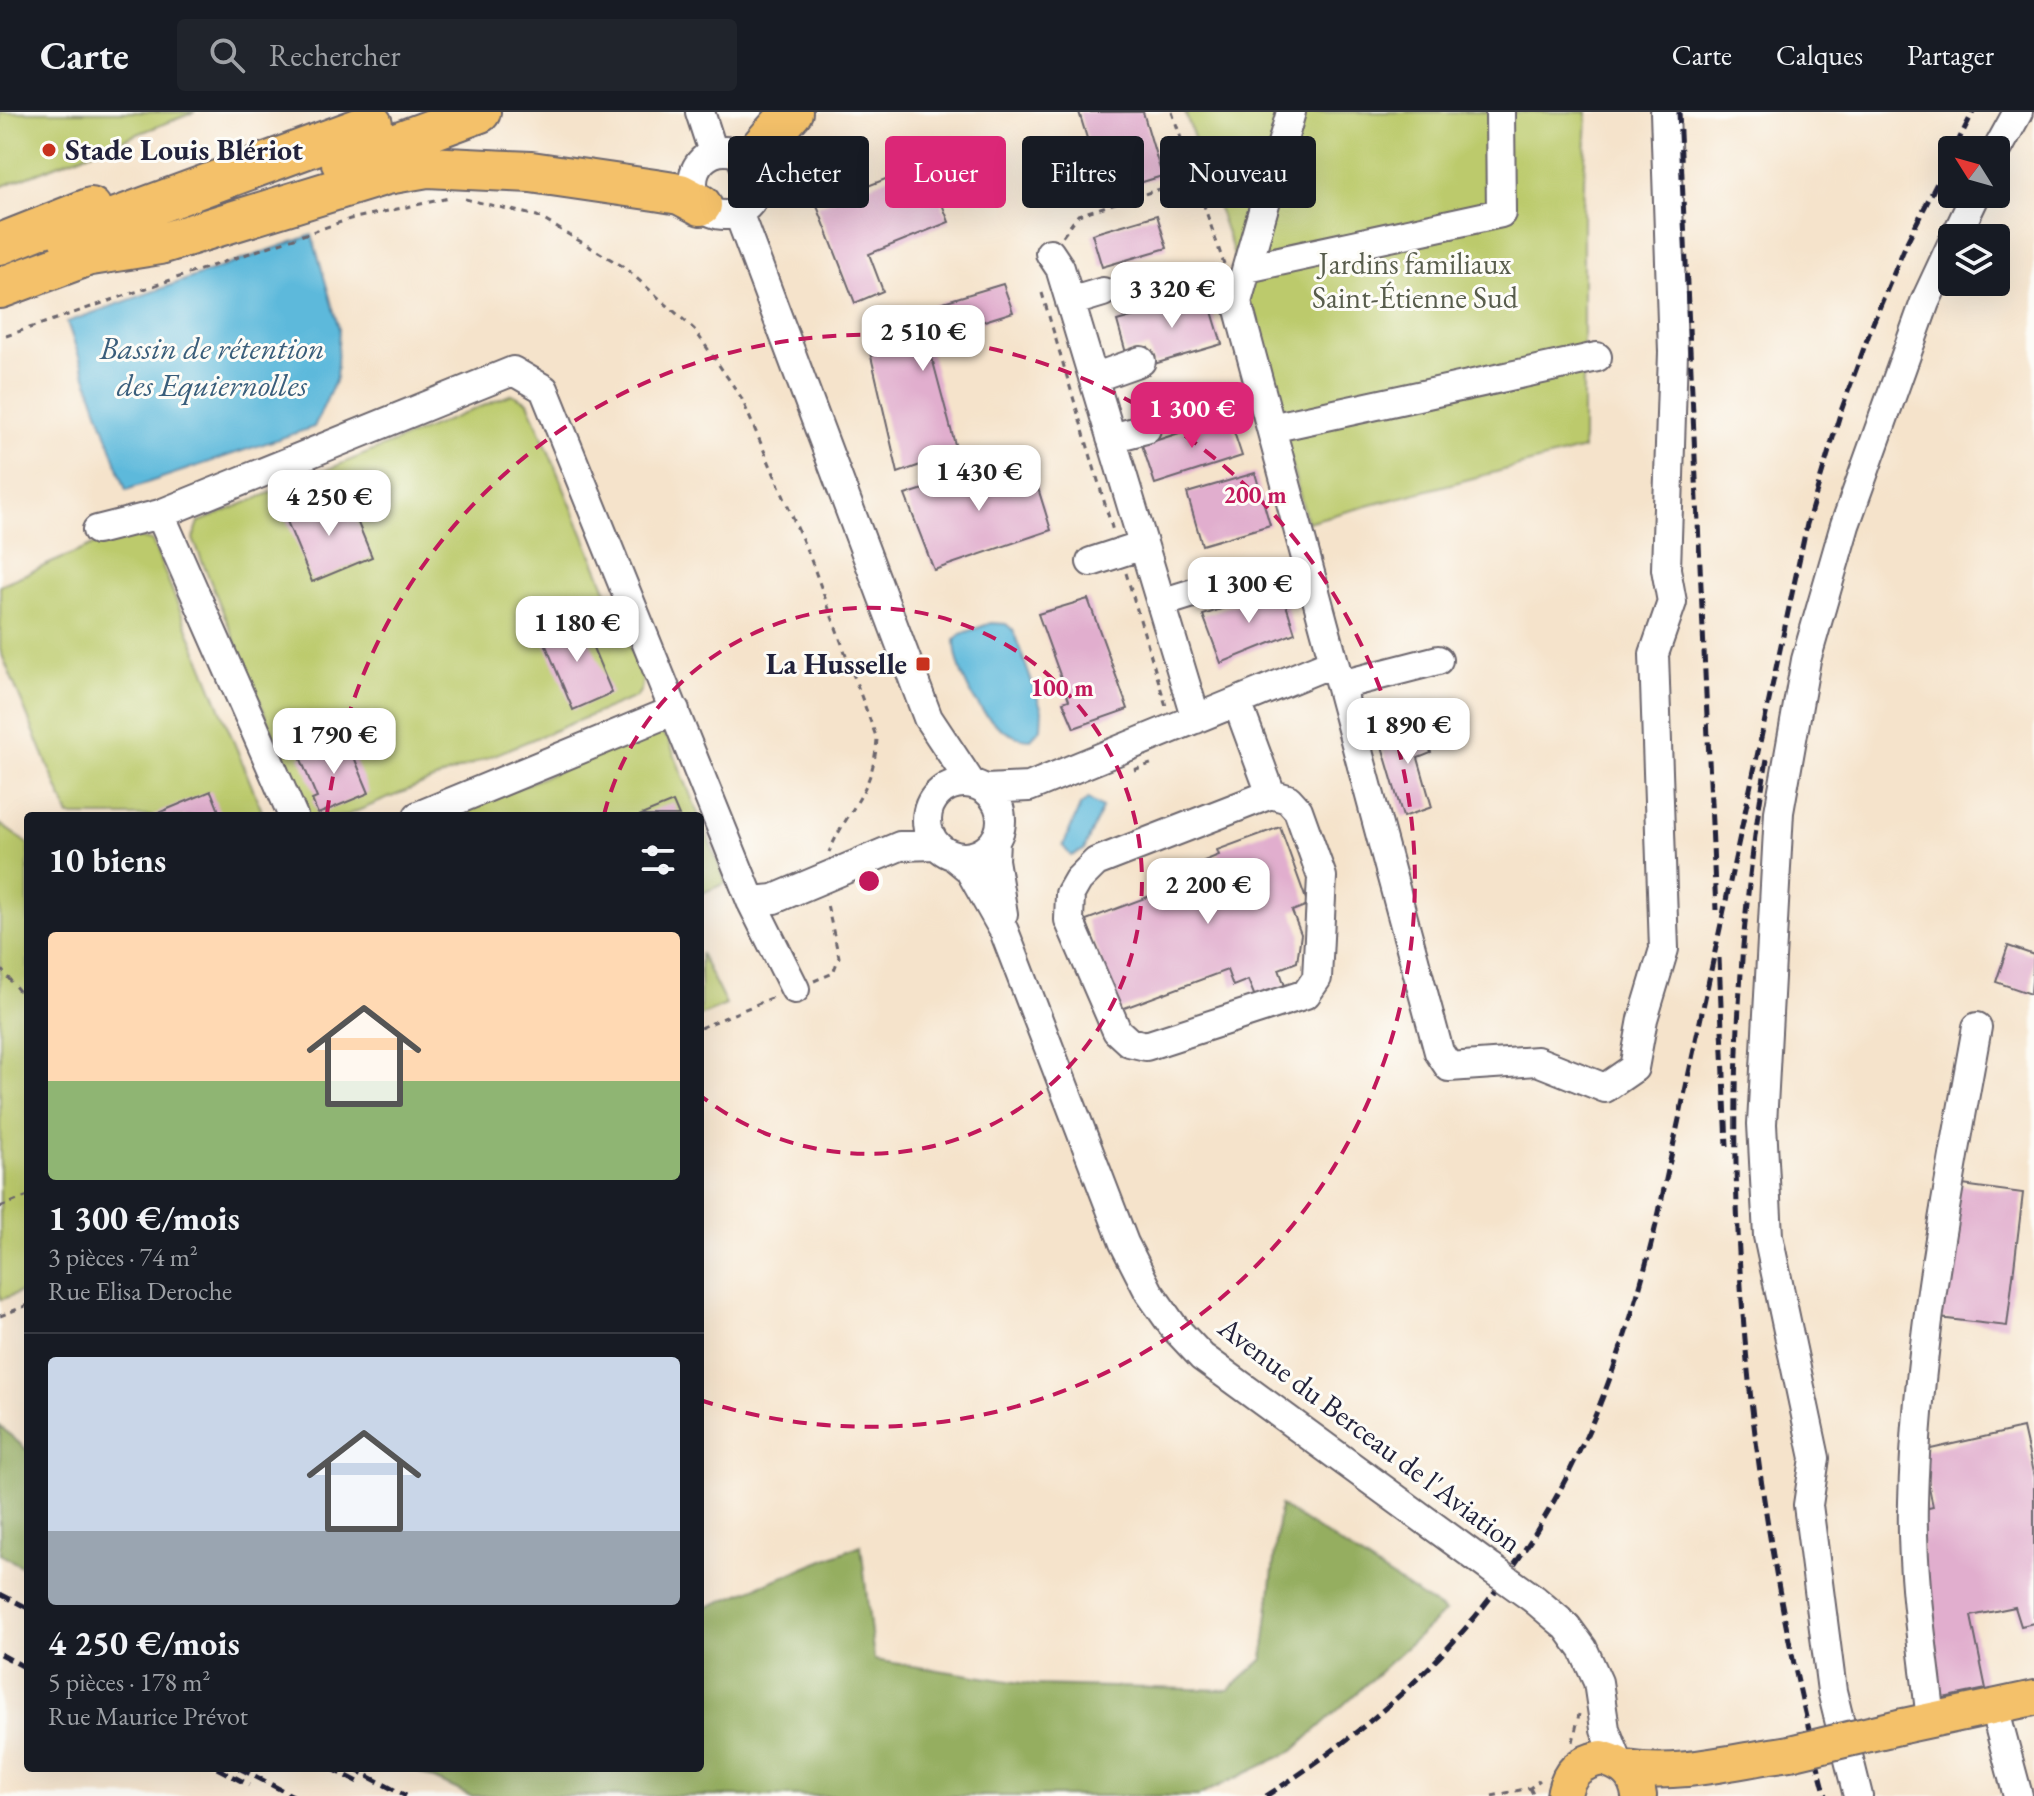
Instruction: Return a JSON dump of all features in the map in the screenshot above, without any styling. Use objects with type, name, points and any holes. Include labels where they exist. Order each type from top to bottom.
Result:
[{"type":"highway","points":[[0,244],[341,112]]},
{"type":"highway","points":[[0,261],[406,112]]},
{"type":"highway","points":[[0,288],[480,112]]},
{"type":"highway","points":[[759,136],[792,112]]},
{"type":"highway","points":[[91,255],[160,244],[387,174],[427,167],[479,167],[624,185],[680,194],[720,209]]},
{"type":"main road","points":[[1655,1796],[1686,1782],[1790,1753],[2034,1698]]},
{"type":"main road","points":[[1552,1782],[1602,1758],[1628,1776],[1790,1753]]},
{"type":"street","points":[[700,112],[728,153]]},
{"type":"street","points":[[1291,112],[1237,302],[1439,1052],[1449,1067],[1537,1061],[1605,1088],[1634,1068],[1643,1019],[1664,949],[1654,654],[1672,602],[1666,569],[1673,352],[1665,112]]},
{"type":"street","points":[[1247,268],[1501,213],[1500,112]]},
{"type":"street","points":[[2005,136],[2018,112]]},
{"type":"street","points":[[728,157],[703,158],[693,176],[694,195],[720,209],[729,208]]},
{"type":"street","points":[[720,209],[928,718],[978,786],[997,801],[998,832]]},
{"type":"street","points":[[1050,253],[1060,268],[1196,719]]},
{"type":"street","points":[[1858,1796],[1832,1691],[1808,1505],[1815,1458],[1768,1236],[1762,1124],[1779,812],[1806,660],[1845,525],[1925,302],[1938,274]]},
{"type":"street","points":[[1070,302],[1103,292]]},
{"type":"street","points":[[1271,428],[1597,357]]},
{"type":"street","points":[[1093,378],[1141,361]]},
{"type":"street","points":[[97,530],[160,514],[513,371],[544,389],[751,901],[795,989]]},
{"type":"street","points":[[1111,438],[1146,429]]},
{"type":"street","points":[[160,514],[291,812]]},
{"type":"street","points":[[1091,562],[1143,545]]},
{"type":"street","points":[[1161,603],[1203,590]]},
{"type":"street","points":[[900,846],[952,784],[1029,787],[1237,702],[1338,674],[1438,660]]},
{"type":"street","points":[[1237,702],[1271,794]]},
{"type":"street","points":[[428,812],[675,710]]},
{"type":"street","points":[[928,718],[930,807],[926,828],[944,850]]},
{"type":"street","points":[[751,901],[774,899],[900,846],[978,854],[998,832],[1029,787]]},
{"type":"street","points":[[1271,794],[1288,799],[1298,810],[1322,877],[1317,978],[1306,994],[1146,1046],[1129,1042],[1117,1031],[1069,920],[1070,894],[1096,862],[1271,794]]},
{"type":"street","name":"Avenue du Berceau de l'Aviation","points":[[998,832],[995,870],[1004,931]]},
{"type":"street","name":"Avenue du Berceau de l'Aviation","points":[[944,850],[969,869],[1004,931],[1124,1243],[1149,1292],[1173,1326],[1202,1357],[1251,1396],[1534,1599],[1576,1637],[1598,1682],[1605,1729],[1628,1776]]},
{"type":"street","points":[[1917,1723],[1918,1625],[1913,1503],[1932,1275],[1977,1027]]},
{"type":"street","points":[[1552,1782],[1587,1731],[1590,1666]]},
{"type":"street","points":[[1994,1707],[2018,1796]]},
{"type":"path","points":[[1172,112],[1180,136]]},
{"type":"path","points":[[1050,253],[1078,215],[1160,189]]},
{"type":"path","points":[[1205,208],[1237,302]]},
{"type":"path","points":[[0,968],[24,997]]},
{"type":"path","points":[[0,1207],[24,1198]]},
{"type":"path","points":[[0,1316],[24,1307]]},
{"type":"path","points":[[1492,1796],[1552,1782],[1579,1712]]},
{"type":"green space","name":"Stade Louis Blériot","points":[[0,112],[195,112],[0,187]]},
{"type":"green space","name":"Jardins familiaux Saint-Étienne Sud","points":[[1185,112],[1587,112],[1583,209],[1583,449],[1307,522],[1218,208],[1316,208],[1316,136],[1193,136]]},
{"type":"green space","points":[[512,394],[528,402],[643,678],[641,690],[636,697],[355,812],[305,812],[193,539],[199,522]]},
{"type":"green space","points":[[121,533],[152,541],[262,812],[67,812],[0,650],[0,585]]},
{"type":"green space","points":[[661,733],[668,739],[697,812],[459,812],[648,734]]},
{"type":"green space","points":[[0,824],[24,841],[24,1291],[0,1300]]},
{"type":"green space","points":[[704,828],[726,883],[704,892]]},
{"type":"green space","points":[[704,961],[726,1005],[704,1014]]},
{"type":"green space","points":[[0,1426],[24,1447],[24,1568],[0,1554]]},
{"type":"green space","points":[[1280,1505],[1445,1612],[1293,1751],[1198,1796],[471,1796],[419,1772],[704,1772],[704,1608],[861,1545],[874,1660],[1034,1685],[1229,1690],[1263,1659]]},
{"type":"water","name":"Bassin de rétention des Equiernolles","points":[[312,235],[339,329],[336,379],[314,427],[126,490],[67,322]]},
{"type":"water","points":[[991,623],[1006,624],[1013,630],[1042,710],[1041,728],[1031,739],[1001,729],[988,717],[968,688],[961,671],[955,640],[961,634]]},
{"type":"water","points":[[1088,799],[1102,808],[1084,850],[1071,856],[1063,846],[1080,806]]},
{"type":"building","points":[[1079,112],[1143,112],[1160,177],[1144,182],[1144,136],[1086,136]]},
{"type":"building","points":[[885,179],[885,208],[944,208],[949,222],[869,254],[883,291],[855,303],[818,208],[869,208],[869,185]]},
{"type":"building","points":[[1157,215],[1167,248],[1102,267],[1092,234]]},
{"type":"building","points":[[1003,284],[1013,312],[927,339],[957,452],[898,473],[864,326]]},
{"type":"building","points":[[1207,295],[1222,344],[1154,364],[1148,347],[1126,353],[1117,321]]},
{"type":"building","points":[[1229,417],[1242,456],[1155,484],[1142,445]]},
{"type":"building","points":[[1028,456],[1051,530],[934,570],[905,495]]},
{"type":"building","points":[[1255,473],[1270,525],[1202,545],[1187,493]]},
{"type":"building","points":[[346,494],[372,557],[312,582],[286,519]]},
{"type":"building","points":[[1281,589],[1295,633],[1221,663],[1203,615]]},
{"type":"building","points":[[1088,599],[1128,709],[1074,728],[1063,702],[1069,700],[1038,614]]},
{"type":"building","points":[[581,619],[612,693],[573,710],[542,636]]},
{"type":"building","points":[[1422,721],[1431,753],[1418,758],[1432,807],[1403,817],[1379,736]]},
{"type":"building","points":[[346,738],[369,793],[317,812],[312,800],[317,798],[300,757]]},
{"type":"building","points":[[211,791],[219,812],[161,812]]},
{"type":"building","points":[[673,802],[677,812],[649,812]]},
{"type":"building","points":[[1280,827],[1308,905],[1292,911],[1301,934],[1297,962],[1279,969],[1285,986],[1255,997],[1248,980],[1233,986],[1227,970],[1119,1010],[1086,920],[1209,874],[1204,861],[1219,855],[1217,850]]},
{"type":"building","points":[[2008,946],[2034,955],[2031,994],[1996,982]]},
{"type":"building","points":[[1955,1184],[2023,1193],[2007,1326],[1939,1318]]},
{"type":"building","points":[[2023,1428],[2034,1477],[2034,1623],[2021,1626],[2015,1607],[1971,1616],[1986,1689],[1943,1698],[1923,1609],[1920,1510],[1933,1507],[1922,1451]]},
{"type":"railway","points":[[1679,112],[1716,910]]},
{"type":"railway","points":[[1266,1796],[1347,1740],[1416,1680],[1476,1616],[1526,1547],[1569,1473],[1604,1393],[1634,1306],[1659,1212],[1807,524],[1841,411],[1873,323],[1907,242],[1973,112]]},
{"type":"railway","points":[[1767,759],[1749,887],[1738,1017],[1736,1149],[1741,1280],[1752,1412],[1771,1542],[1795,1671],[1826,1796]]},
{"type":"railway","points":[[1719,958],[1727,1146]]},
{"type":"railway","points":[[0,1594],[24,1606]]},
{"type":"railway","points":[[0,1654],[24,1667]]},
{"type":"railway","points":[[225,1772],[249,1785]]},
{"type":"railway","points":[[247,1772],[293,1796]]},
{"type":"railway","points":[[339,1772],[360,1783]]},
{"type":"railway","points":[[360,1772],[406,1796]]},
{"type":"place","name":"Stade Louis Blériot","points":[[49,150]]},
{"type":"place","name":"La Husselle","points":[[923,664]]}]
